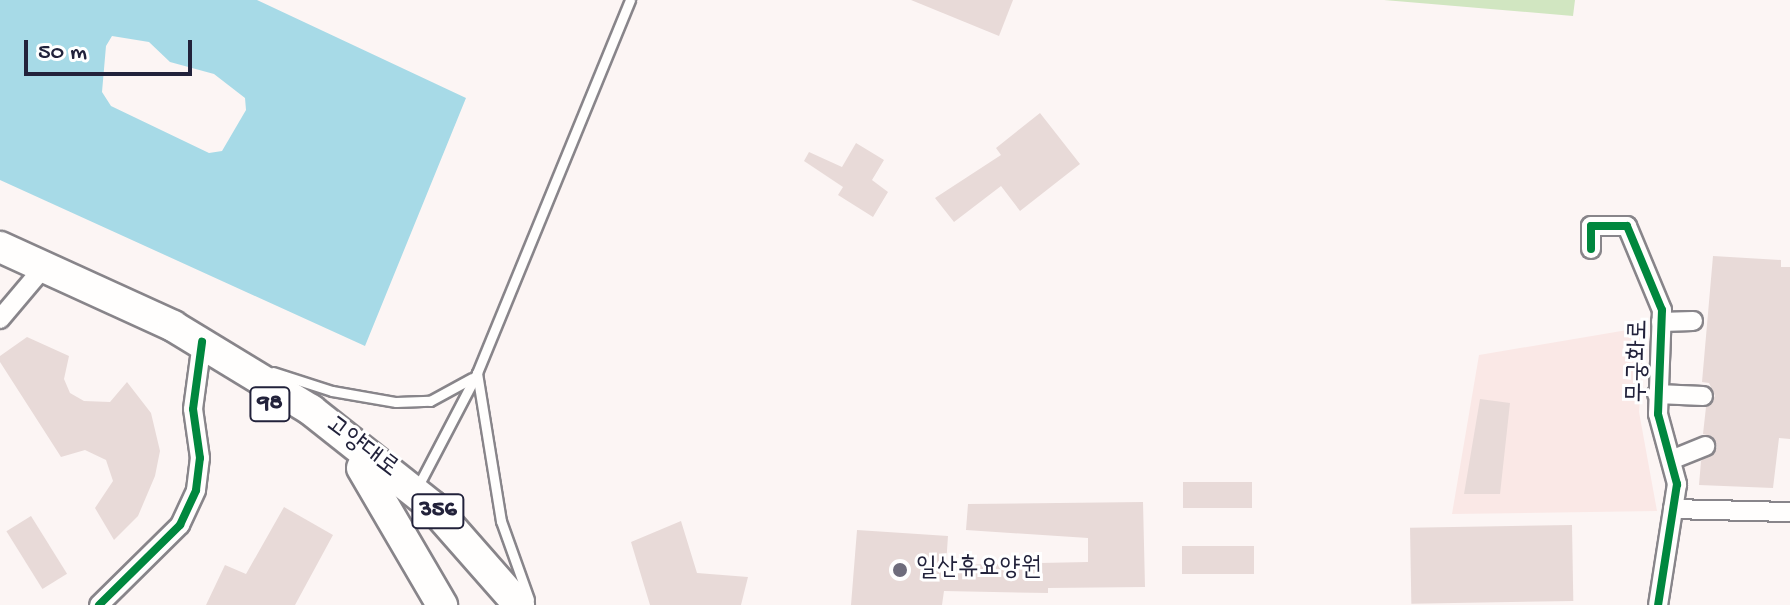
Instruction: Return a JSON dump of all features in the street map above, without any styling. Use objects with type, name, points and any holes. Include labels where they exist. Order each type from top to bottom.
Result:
[{"type":"main road","name":"고양대로","points":[[0,247],[39,274],[210,353],[311,410],[416,491],[519,605]]},
{"type":"main road","name":"고양대로","points":[[0,266],[39,274]]},
{"type":"main road","name":"고양대로","points":[[210,353],[362,468],[405,505],[495,605]]},
{"type":"main road","points":[[362,468],[442,605]]},
{"type":"street","name":"무궁화로","points":[[1591,249],[1591,226],[1627,226],[1662,310],[1657,394],[1677,484],[1658,605]]},
{"type":"street","points":[[0,319],[39,274]]},
{"type":"street","points":[[1661,322],[1693,321]]},
{"type":"street","points":[[99,605],[180,525],[196,490],[200,458],[193,409],[210,353]]},
{"type":"street","points":[[1657,394],[1703,396]]},
{"type":"street","points":[[1671,460],[1705,446]]},
{"type":"street","points":[[1673,509],[1790,512]]},
{"type":"lane","points":[[416,491],[477,373],[630,0]]},
{"type":"lane","points":[[210,353],[332,391],[396,402],[430,401],[460,388],[477,373]]},
{"type":"lane","points":[[477,373],[501,521],[531,605]]},
{"type":"shaded area","points":[[1645,327],[1639,412],[1657,511],[1452,514],[1479,355]]},
{"type":"green space","points":[[1384,0],[1575,0],[1573,16]]},
{"type":"water","points":[[0,0],[257,0],[466,98],[365,346],[0,180]],"holes":[[[112,36],[149,42],[170,62],[214,74],[245,98],[246,110],[222,151],[209,153],[111,106],[102,92],[106,46]]]},
{"type":"building","points":[[911,0],[1013,0],[999,36]]},
{"type":"building","points":[[1040,113],[1080,164],[1020,211],[1001,186],[954,222],[935,198],[1001,155],[996,148]]},
{"type":"building","points":[[856,143],[884,160],[872,180],[888,192],[873,217],[838,195],[843,187],[804,161],[809,152],[842,167]]},
{"type":"building","points":[[1713,256],[1781,260],[1781,267],[1790,267],[1790,439],[1779,438],[1773,488],[1699,485],[1701,461],[1717,447],[1713,437],[1703,434],[1706,407],[1715,396],[1709,383],[1702,382]]},
{"type":"building","points":[[27,337],[69,356],[64,379],[70,393],[84,401],[110,402],[127,382],[151,413],[160,451],[155,476],[138,516],[114,540],[95,508],[113,481],[106,460],[85,450],[61,457],[0,362],[0,356]]},
{"type":"building","points":[[1480,399],[1510,403],[1500,494],[1464,494]]},
{"type":"building","points":[[1183,482],[1252,482],[1252,508],[1183,508]]},
{"type":"building","points":[[1143,502],[1145,587],[1048,588],[1048,593],[944,591],[942,605],[851,605],[857,530],[948,536],[946,565],[1088,562],[1088,538],[966,530],[968,504]]},
{"type":"building","points":[[284,507],[333,535],[295,605],[206,605],[225,565],[246,574]]},
{"type":"building","points":[[31,516],[67,574],[42,589],[6,531]]},
{"type":"building","points":[[681,521],[697,573],[748,577],[741,605],[650,605],[631,542]]},
{"type":"building","points":[[1572,525],[1573,601],[1411,604],[1410,528]]},
{"type":"building","points":[[1182,546],[1254,546],[1254,574],[1182,574]]},
{"type":"cycle path","points":[[1591,249],[1591,226],[1627,226],[1662,310],[1658,414],[1677,484],[1658,605]]},
{"type":"cycle path","points":[[99,605],[180,525],[196,490],[200,458],[193,409],[202,342]]},
{"type":"place","name":"일산휴요양원","points":[[900,570]]}]
